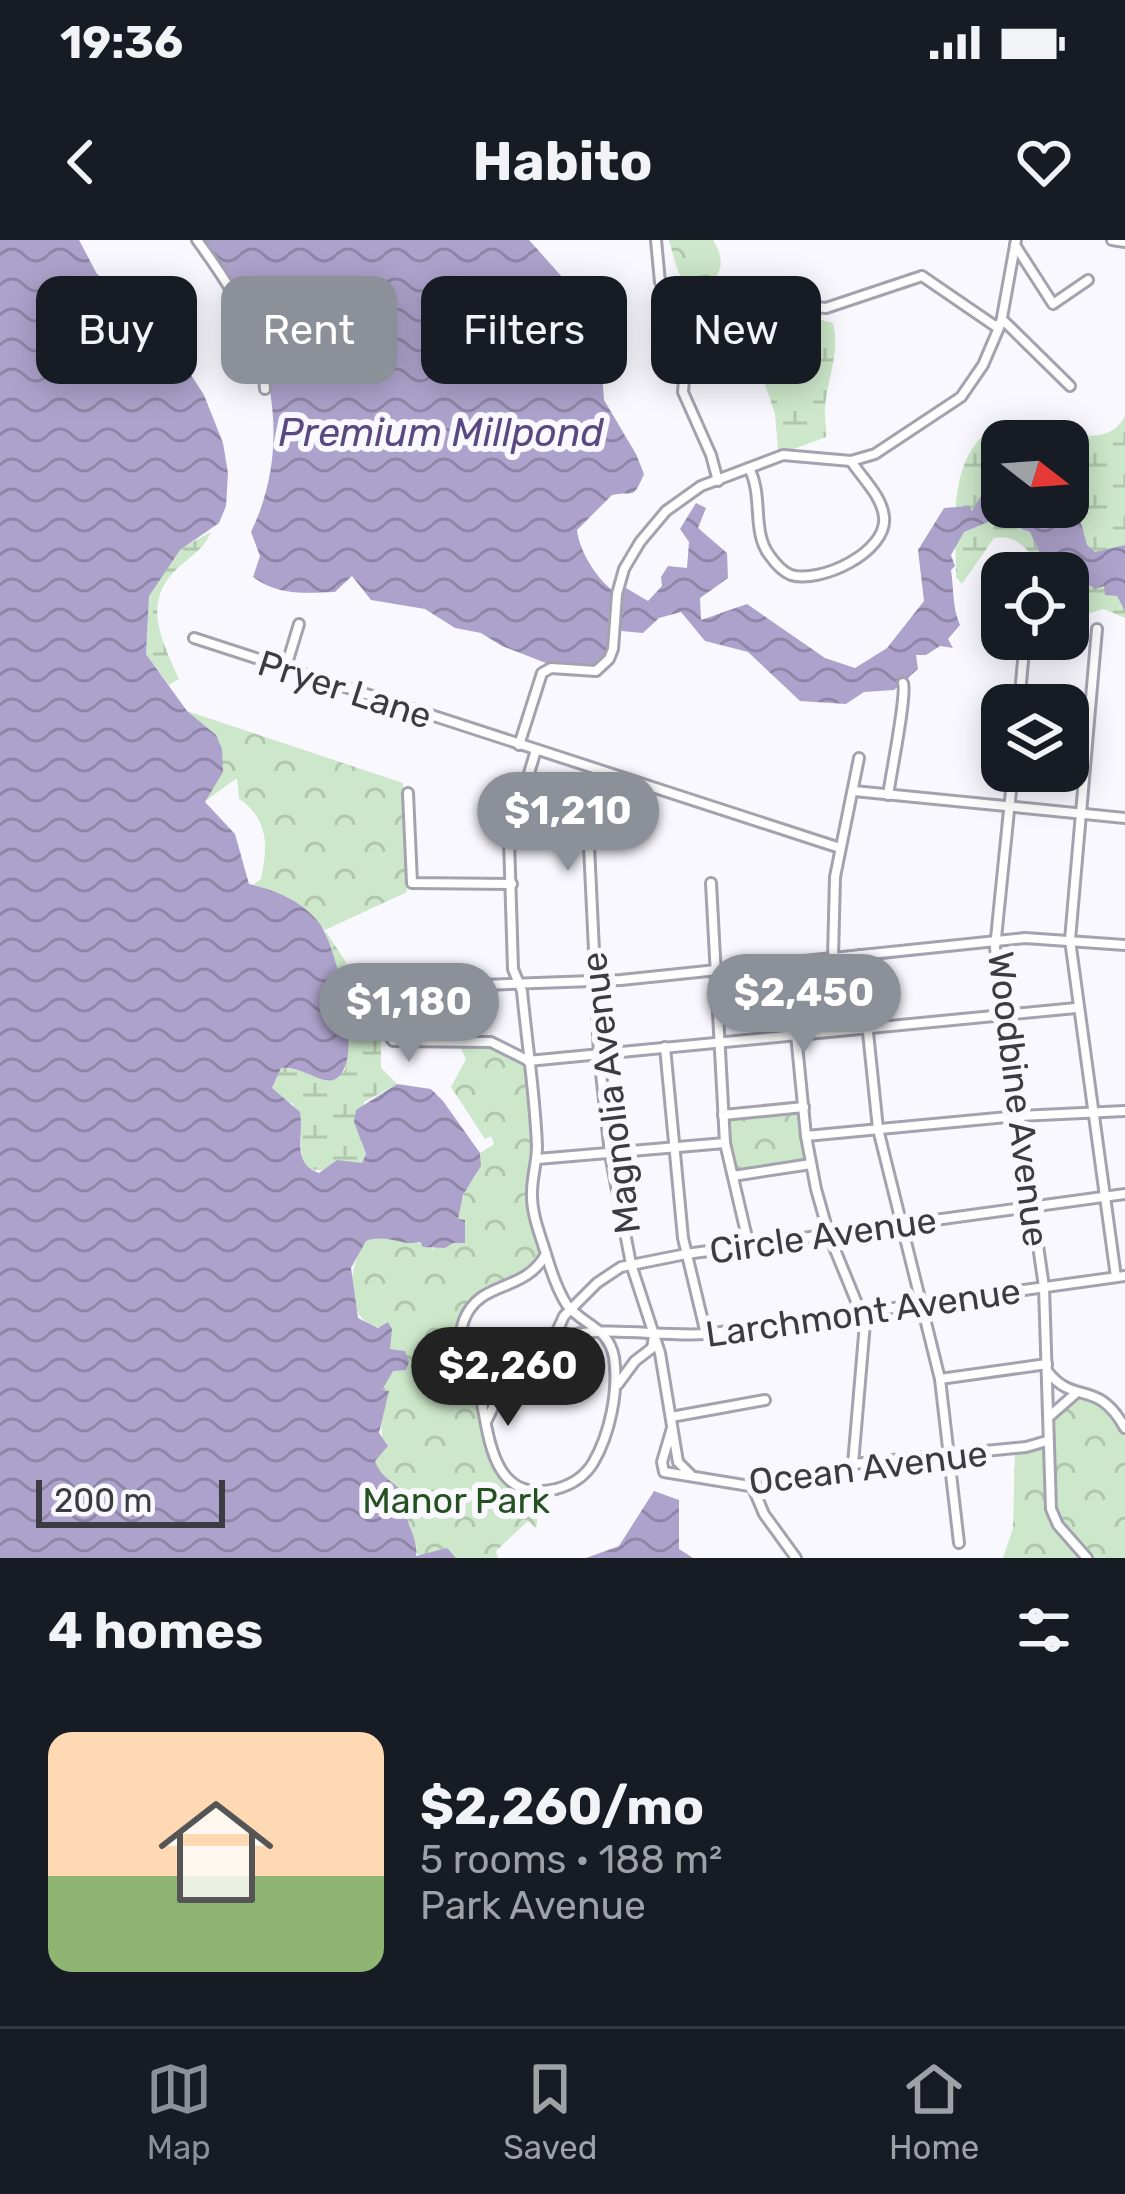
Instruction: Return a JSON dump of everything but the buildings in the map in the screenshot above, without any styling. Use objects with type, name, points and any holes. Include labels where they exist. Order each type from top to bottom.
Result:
[{"type":"street","points":[[197,240],[234,292],[254,335],[265,389]]},
{"type":"street","points":[[656,240],[659,276]]},
{"type":"street","points":[[1112,240],[1125,242]]},
{"type":"street","points":[[1015,242],[1054,304],[1088,280]]},
{"type":"street","points":[[519,745],[542,673],[551,668],[596,671],[610,658],[624,569],[651,527],[691,493],[792,453],[851,461],[875,454],[904,431],[953,405],[977,375],[1001,323],[1015,242]]},
{"type":"street","points":[[718,481],[682,383],[691,343],[719,322],[785,304],[836,306],[922,276],[995,326],[1005,322],[1070,386]]},
{"type":"street","points":[[748,467],[759,496],[763,546],[786,572],[802,575],[846,565],[869,550],[882,532],[880,501],[851,461]]},
{"type":"street","points":[[284,670],[299,624]]},
{"type":"street","points":[[1097,629],[1070,940],[1103,1197],[1120,1277]]},
{"type":"street","name":"Pryer Lane","points":[[194,638],[840,848]]},
{"type":"street","points":[[888,796],[906,697],[903,683]]},
{"type":"street","points":[[536,750],[509,840],[513,969],[519,984],[537,1159],[532,1207],[556,1284],[570,1308],[600,1328],[611,1345],[616,1386],[603,1442],[592,1464],[578,1479],[558,1489],[538,1491],[510,1481],[499,1468],[472,1364],[461,1342],[465,1316],[485,1294],[530,1276],[546,1254]]},
{"type":"street","points":[[833,958],[835,877],[859,758]]},
{"type":"street","name":"Magnolia Avenue","points":[[612,775],[589,846],[594,982],[610,1154],[631,1264],[654,1334],[678,1462],[690,1474]]},
{"type":"street","points":[[854,791],[1125,818]]},
{"type":"street","name":"Woodbine Avenue","points":[[1011,792],[996,942],[1044,1287],[1051,1509],[1058,1525],[1087,1558]]},
{"type":"street","points":[[408,793],[412,883],[512,884]]},
{"type":"street","points":[[711,884],[725,1143],[749,1246]]},
{"type":"street","points":[[1077,1008],[528,1061],[491,1042],[393,1041],[386,1032],[384,1010],[387,994],[399,988],[594,982],[1037,938],[1125,945]]},
{"type":"street","points":[[860,956],[878,1129],[940,1379],[959,1543]]},
{"type":"street","points":[[789,963],[806,1136],[829,1235],[865,1323],[853,1464]]},
{"type":"street","points":[[665,1047],[686,1254],[706,1334]]},
{"type":"street","points":[[723,1115],[803,1107]]},
{"type":"street","points":[[806,1136],[1125,1111]]},
{"type":"street","points":[[537,1159],[725,1143]]},
{"type":"street","points":[[733,1176],[812,1164]]},
{"type":"street","name":"Circle Avenue","points":[[554,1338],[570,1308],[607,1275],[631,1264],[1125,1194]]},
{"type":"street","points":[[530,1276],[556,1284]]},
{"type":"street","name":"Larchmont Avenue","points":[[600,1328],[706,1334],[1120,1277]]},
{"type":"street","name":"Circle Avenue","points":[[485,1427],[494,1400],[517,1364],[554,1338],[600,1328]]},
{"type":"street","points":[[616,1386],[634,1361],[652,1348],[654,1334]]},
{"type":"street","points":[[472,1364],[494,1368],[517,1364]]},
{"type":"street","points":[[940,1379],[1047,1367],[1055,1381],[1107,1402],[1125,1428]]},
{"type":"street","points":[[1049,1416],[1077,1393]]},
{"type":"street","points":[[690,1474],[668,1474],[663,1469],[672,1422],[766,1400]]},
{"type":"street","name":"Ocean Avenue","points":[[690,1474],[753,1488],[853,1464],[1047,1441]]},
{"type":"street","points":[[753,1488],[764,1514],[796,1558]]},
{"type":"green space","points":[[669,240],[713,240],[721,263],[716,276],[681,276]]},
{"type":"green space","points":[[821,320],[833,323],[826,437],[778,450],[775,414],[765,384],[821,384]]},
{"type":"green space","points":[[1125,416],[1125,618],[1103,609],[1089,613],[1089,552],[1028,552],[1012,539],[994,538],[962,584],[956,577],[957,492],[964,465],[980,439],[981,528],[1089,528],[1091,436],[1110,431]]},
{"type":"green space","points":[[211,532],[161,593],[158,621],[179,679],[169,685],[146,654],[149,595],[180,549]]},
{"type":"green space","points":[[187,711],[403,783],[407,892],[325,930],[292,902],[253,885],[261,879],[263,867],[261,825],[239,799],[237,778],[204,802]]},
{"type":"green space","points":[[325,930],[362,987],[367,987],[381,1043],[381,1068],[397,1084],[364,1102],[361,1142],[366,1154],[362,1163],[318,1170],[304,1162],[293,1104],[272,1088],[281,1068],[323,1078],[345,1070],[351,1029]]},
{"type":"green space","name":"Manor Park","points":[[459,1045],[496,1046],[525,1066],[534,1146],[528,1201],[540,1260],[524,1275],[487,1290],[458,1330],[497,1469],[508,1482],[542,1494],[536,1528],[528,1521],[496,1551],[498,1558],[414,1553],[417,1547],[403,1503],[374,1460],[383,1448],[382,1416],[388,1398],[383,1383],[405,1351],[390,1350],[383,1328],[360,1316],[352,1292],[355,1265],[366,1241],[392,1238],[434,1249],[478,1172],[480,1153],[494,1144],[491,1136],[485,1139],[451,1087],[466,1059]]},
{"type":"green space","points":[[802,1109],[809,1163],[734,1174],[725,1116]]},
{"type":"green space","points":[[1076,1394],[1099,1397],[1125,1430],[1125,1558],[1003,1558],[1013,1528],[1015,1449],[1047,1441],[1050,1416]]},
{"type":"water","points":[[0,240],[79,240],[100,276],[36,276],[36,384],[197,384],[223,443],[226,506],[219,523],[180,550],[149,596],[146,654],[187,711],[216,735],[223,772],[205,802],[235,834],[249,884],[278,893],[305,909],[320,924],[334,956],[348,1031],[343,1071],[328,1081],[281,1068],[272,1088],[300,1112],[302,1156],[319,1173],[337,1160],[362,1163],[366,1154],[354,1122],[356,1110],[397,1084],[431,1089],[480,1153],[481,1166],[463,1195],[458,1219],[465,1220],[465,1243],[445,1248],[374,1239],[366,1241],[351,1268],[358,1318],[378,1328],[388,1322],[390,1349],[405,1351],[409,1362],[406,1370],[393,1371],[382,1390],[389,1391],[379,1433],[388,1446],[375,1461],[406,1496],[405,1512],[416,1556],[447,1548],[456,1558],[0,1558]]},
{"type":"water","name":"Premium Millpond","points":[[200,240],[529,240],[561,276],[421,276],[421,384],[603,384],[604,400],[644,474],[634,492],[612,495],[577,530],[592,568],[606,585],[622,596],[626,588],[648,601],[662,586],[668,566],[687,568],[689,542],[680,529],[696,503],[706,508],[698,528],[727,553],[728,578],[700,598],[701,620],[747,604],[825,658],[855,668],[887,648],[924,601],[918,550],[944,508],[969,506],[972,511],[981,497],[981,525],[964,532],[951,555],[960,625],[948,639],[953,648],[940,646],[916,655],[918,669],[894,690],[864,692],[846,704],[800,701],[748,652],[705,641],[681,612],[659,618],[643,633],[621,631],[610,623],[607,656],[593,669],[551,665],[481,633],[455,628],[425,609],[371,600],[352,576],[335,592],[272,588],[253,577],[260,556],[251,532],[272,456],[269,384],[397,384],[397,276],[223,273]]},
{"type":"water","name":"Premium Millpond","points":[[1019,528],[1082,528],[1087,545],[1095,552],[1125,545],[1125,611],[1117,596],[1105,595],[1104,586],[1089,585],[1089,552],[1039,552],[1030,532]]},
{"type":"water","points":[[654,1491],[679,1500],[679,1549],[693,1558],[586,1558],[619,1546]]}]
